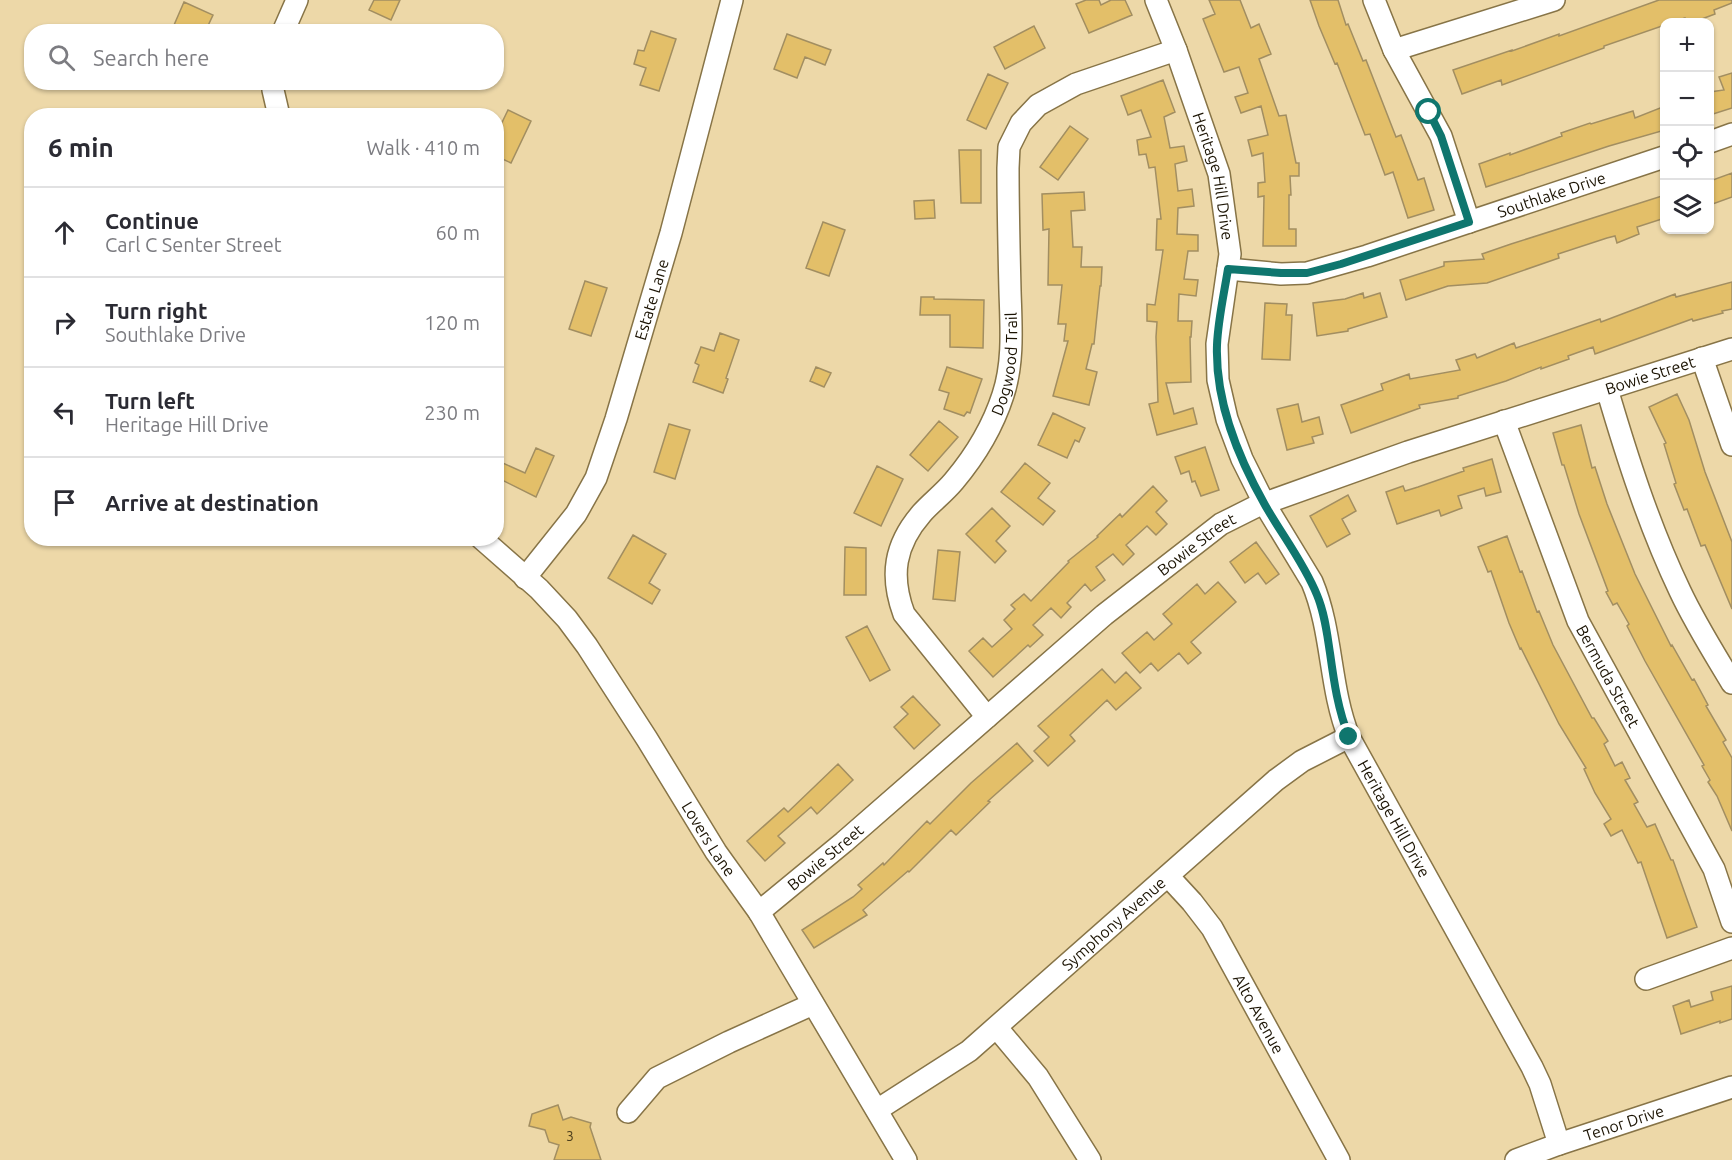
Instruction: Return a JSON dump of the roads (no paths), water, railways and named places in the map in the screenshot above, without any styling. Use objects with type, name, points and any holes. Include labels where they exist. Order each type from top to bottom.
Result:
[{"type":"street","points":[[286,24],[297,0]]},
{"type":"street","name":"Estate Lane","points":[[525,578],[576,514],[596,478],[616,419],[671,233],[732,0]]},
{"type":"street","name":"Heritage Hill Drive","points":[[1156,0],[1220,174],[1230,254],[1217,344],[1218,380],[1227,419],[1242,459],[1264,503],[1312,582],[1318,597],[1325,623],[1339,709],[1349,737],[1532,1067],[1540,1084],[1559,1144]]},
{"type":"street","points":[[1374,0],[1394,50],[1441,136],[1469,222]]},
{"type":"street","points":[[1394,50],[1554,0]]},
{"type":"street","name":"Dogwood Trail","points":[[987,717],[904,614],[897,596],[895,572],[907,532],[922,513],[953,483],[975,454],[1003,395],[1009,371],[1011,333],[1009,147],[1021,123],[1038,105],[1076,84],[1176,50]]},
{"type":"street","points":[[273,90],[277,108]]},
{"type":"street","points":[[1714,141],[1732,134]]},
{"type":"street","name":"Southlake Drive","points":[[1228,269],[1307,273],[1341,264],[1660,159]]},
{"type":"street","name":"Bowie Street","points":[[759,912],[844,842],[1104,615],[1221,524],[1264,503],[1408,452],[1732,349]]},
{"type":"street","points":[[1702,358],[1732,445]]},
{"type":"street","points":[[1607,389],[1651,524],[1680,592],[1732,683]]},
{"type":"street","name":"Bermuda Street","points":[[1503,421],[1578,621],[1714,869],[1732,922]]},
{"type":"street","name":"Lovers Lane","points":[[490,546],[539,589],[587,646],[716,852],[759,912],[906,1160]]},
{"type":"street","name":"Symphony Avenue","points":[[877,1110],[959,1059],[997,1028],[1290,769],[1319,751],[1349,737]]},
{"type":"street","name":"Alto Avenue","points":[[1168,876],[1212,928],[1339,1160]]},
{"type":"street","points":[[1646,979],[1732,948]]},
{"type":"street","points":[[628,1112],[657,1078],[813,1004]]},
{"type":"street","points":[[997,1028],[1038,1077],[1090,1160]]},
{"type":"street","name":"Tenor Drive","points":[[1516,1160],[1732,1087]]}]
